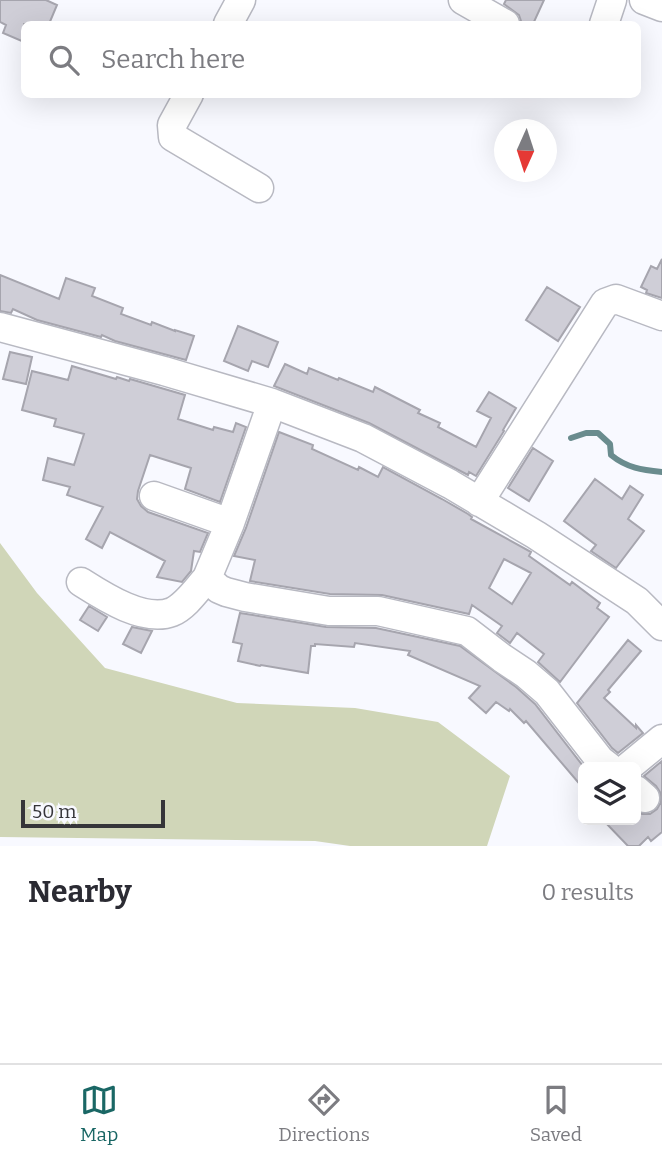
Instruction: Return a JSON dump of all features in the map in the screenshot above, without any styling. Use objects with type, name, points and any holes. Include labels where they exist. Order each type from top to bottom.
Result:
[{"type":"street","points":[[230,21],[241,0]]},
{"type":"street","points":[[463,0],[500,21]]},
{"type":"street","points":[[605,21],[612,0]]},
{"type":"street","points":[[643,0],[662,7]]},
{"type":"street","points":[[187,98],[172,125],[173,137],[259,188]]},
{"type":"street","points":[[480,502],[605,303],[616,299],[662,316]]},
{"type":"street","points":[[0,327],[272,403],[363,438],[450,484],[536,535],[637,601],[662,626]]},
{"type":"street","points":[[81,582],[107,599],[138,612],[162,615],[174,612],[207,578],[230,523],[272,403]]},
{"type":"street","points":[[154,496],[230,523]]},
{"type":"street","points":[[207,578],[219,589],[245,597],[329,611],[378,611],[467,631],[547,692],[603,762]]},
{"type":"street","points":[[634,762],[662,739]]},
{"type":"green space","points":[[0,543],[37,593],[105,668],[237,703],[355,708],[438,722],[510,776],[487,846],[350,846],[315,841],[0,837]]},
{"type":"building","points":[[0,0],[46,0],[57,5],[50,21],[21,21],[21,41],[3,33],[6,25],[0,22]]},
{"type":"building","points":[[506,0],[544,0],[534,21],[521,21],[519,15],[504,4]]},
{"type":"building","points":[[662,259],[662,298],[646,293],[647,290],[641,287],[651,266],[657,269]]},
{"type":"building","points":[[0,275],[59,299],[66,278],[95,288],[92,296],[123,308],[121,314],[194,336],[186,360],[102,335],[101,337],[37,320],[13,309],[11,313],[0,311]]},
{"type":"building","points":[[547,287],[580,307],[558,341],[526,320]]},
{"type":"building","points":[[238,326],[278,342],[268,367],[252,361],[248,371],[224,361]]},
{"type":"building","points":[[10,352],[32,357],[26,384],[3,379]]},
{"type":"building","points":[[285,364],[307,374],[309,368],[373,392],[375,387],[420,410],[418,413],[440,423],[438,427],[476,447],[491,418],[477,411],[489,392],[516,408],[476,476],[469,472],[468,475],[369,423],[274,386]]},
{"type":"building","points":[[72,366],[185,395],[178,419],[213,430],[214,427],[233,432],[236,423],[246,427],[220,502],[185,489],[191,468],[150,455],[138,491],[137,499],[141,506],[148,512],[208,533],[200,552],[194,551],[191,571],[182,582],[157,577],[165,561],[110,532],[102,548],[86,539],[103,507],[67,495],[70,487],[43,480],[48,458],[74,465],[84,434],[54,426],[56,419],[22,410],[32,371],[68,380]]},
{"type":"building","points":[[279,432],[313,445],[312,449],[378,477],[383,467],[442,499],[468,514],[471,519],[531,552],[529,556],[600,603],[597,608],[609,617],[560,682],[538,662],[544,654],[517,633],[510,643],[497,633],[502,626],[472,605],[469,614],[382,595],[330,594],[250,581],[255,560],[234,556]],"holes":[[[504,559],[531,573],[512,604],[489,588]]]},
{"type":"building","points":[[533,448],[553,461],[529,501],[508,488]]},
{"type":"building","points":[[595,479],[622,499],[630,486],[643,495],[628,519],[644,531],[616,568],[591,551],[596,545],[564,521]]},
{"type":"building","points":[[89,606],[107,617],[98,631],[80,620]]},
{"type":"building","points":[[240,613],[326,627],[376,628],[460,646],[535,704],[580,762],[578,782],[526,721],[524,723],[510,709],[509,711],[496,702],[486,713],[469,698],[480,686],[408,655],[410,651],[355,643],[354,647],[315,644],[311,646],[308,673],[238,661],[242,644],[233,642]]},
{"type":"building","points":[[132,627],[152,631],[141,653],[123,644]]},
{"type":"building","points":[[628,640],[641,651],[604,698],[643,733],[618,753],[577,703]]},
{"type":"building","points":[[662,761],[662,832],[651,841],[648,837],[639,846],[628,846],[608,825],[641,825],[641,814],[650,814],[657,809],[661,802],[660,792],[644,776]]},
{"type":"waterway","points":[[571,438],[586,433],[598,433],[610,444],[611,455],[623,463],[635,468],[662,472]]}]
